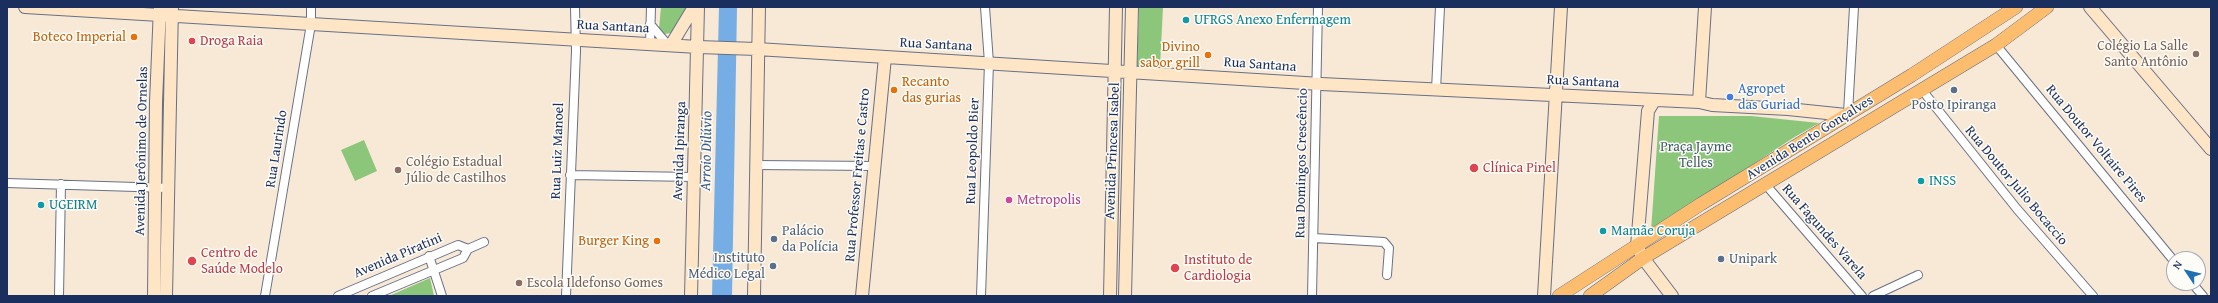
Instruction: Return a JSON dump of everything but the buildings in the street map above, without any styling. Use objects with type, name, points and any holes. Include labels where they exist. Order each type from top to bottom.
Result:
[{"type":"main road","name":"Avenida Bento Gonçalves","points":[[1559,296],[1847,114],[1946,54],[2016,7]]},
{"type":"main road","name":"Avenida Bento Gonçalves","points":[[1590,296],[1643,258],[1996,45],[2047,7]]},
{"type":"street","name":"Rua Santana","points":[[25,7],[172,11],[311,24],[575,40],[744,48],[1436,90],[1555,95],[1642,101],[1651,106]]},
{"type":"street","name":"Rua Laurindo","points":[[265,296],[311,24],[311,7]]},
{"type":"street","name":"Rua Luiz Manoel","points":[[566,296],[575,7]]},
{"type":"street","points":[[650,44],[651,7]]},
{"type":"street","points":[[650,24],[670,45],[694,7]]},
{"type":"street","name":"Avenida Ipiranga","points":[[691,296],[694,177],[702,47],[698,7]]},
{"type":"street","points":[[754,296],[757,49],[759,7]]},
{"type":"street","name":"Rua Leopoldo Bier","points":[[981,296],[989,63],[985,7]]},
{"type":"street","name":"Avenida Princesa Isabel","points":[[1110,296],[1116,7]]},
{"type":"street","name":"Avenida Princesa Isabel","points":[[1125,296],[1132,7]]},
{"type":"street","name":"Rua Domingos Crescêncio","points":[[1312,296],[1318,7]]},
{"type":"street","points":[[1436,90],[1440,7]]},
{"type":"street","points":[[1544,296],[1561,7]]},
{"type":"street","points":[[1699,102],[1705,7]]},
{"type":"street","points":[[1672,296],[1643,258],[1637,246],[1651,106],[1699,102],[1712,105],[1847,114],[1854,7]]},
{"type":"street","points":[[2090,7],[2211,149]]},
{"type":"street","name":"Avenida Jerônimo de Ornelas","points":[[160,11],[156,102],[162,188]]},
{"type":"street","name":"Avenida Jerônimo de Ornelas","points":[[166,296],[161,269],[162,188],[170,103],[172,11]]},
{"type":"street","name":"Rua Doutor Voltaire Pires","points":[[1996,45],[2167,251]]},
{"type":"street","name":"Rua Professor Freitas e Castro","points":[[862,296],[885,57]]},
{"type":"street","name":"Rua Doutor Julio Bocaccio","points":[[1922,90],[2017,210],[2093,296]]},
{"type":"street","points":[[156,102],[170,103]]},
{"type":"street","points":[[755,166],[874,166]]},
{"type":"street","points":[[570,175],[694,177]]},
{"type":"street","points":[[7,183],[162,188]]},
{"type":"street","points":[[60,296],[61,184]]},
{"type":"street","name":"Rua Fagundes Varela","points":[[1766,185],[1862,296]]},
{"type":"street","points":[[1314,238],[1384,242],[1389,248],[1387,275]]},
{"type":"street","name":"Avenida Piratini","points":[[338,296],[429,256],[458,245],[468,248],[484,242]]},
{"type":"street","name":"Avenida Piratini","points":[[372,296],[463,258],[468,248]]},
{"type":"street","points":[[429,256],[435,270],[442,296]]},
{"type":"street","name":"Avenida Jerônimo de Ornelas","points":[[154,296],[161,269]]},
{"type":"street","points":[[1873,296],[1918,276]]},
{"type":"green space","points":[[661,7],[685,7],[685,15],[672,33],[664,34],[659,29]]},
{"type":"green space","points":[[1139,7],[1163,7],[1160,67],[1137,66]]},
{"type":"green space","name":"Praça Jayme Telles","points":[[1659,116],[1751,116],[1819,123],[1793,138],[1651,231]]},
{"type":"green space","points":[[364,140],[377,171],[355,181],[341,150]]},
{"type":"green space","points":[[430,278],[434,296],[389,296]]},
{"type":"water","name":"Arroio Dilúvio","points":[[719,7],[737,7],[732,296],[712,296]]},
{"type":"place","name":"UFRGS Anexo Enfermagem","points":[[1186,20]]},
{"type":"place","name":"Boteco Imperial","points":[[134,37]]},
{"type":"place","name":"Droga Raia","points":[[192,41]]},
{"type":"place","name":"Colégio La Salle Santo Antônio","points":[[2196,54]]},
{"type":"place","name":"Divino sabor grill","points":[[1208,55]]},
{"type":"place","name":"Recanto das gurias","points":[[894,90]]},
{"type":"place","name":"Posto Ipiranga","points":[[1954,90]]},
{"type":"place","name":"Agropet das Guriad","points":[[1730,97]]},
{"type":"place","name":"Clínica Pinel","points":[[1474,168]]},
{"type":"place","name":"Colégio Estadual Júlio de Castilhos","points":[[398,170]]},
{"type":"place","name":"INSS","points":[[1921,181]]},
{"type":"place","name":"Metropolis","points":[[1009,200]]},
{"type":"place","name":"UGEIRM","points":[[41,205]]},
{"type":"place","name":"Mamãe Coruja","points":[[1603,231]]},
{"type":"place","name":"Palácio da Polícia","points":[[774,239]]},
{"type":"place","name":"Burger King","points":[[657,241]]},
{"type":"place","name":"Unipark","points":[[1721,259]]},
{"type":"place","name":"Centro de Saúde Modelo","points":[[192,261]]},
{"type":"place","name":"Instituto Médico Legal","points":[[773,266]]},
{"type":"place","name":"Instituto de Cardiologia","points":[[1175,268]]},
{"type":"place","name":"Escola Ildefonso Gomes","points":[[519,283]]}]
